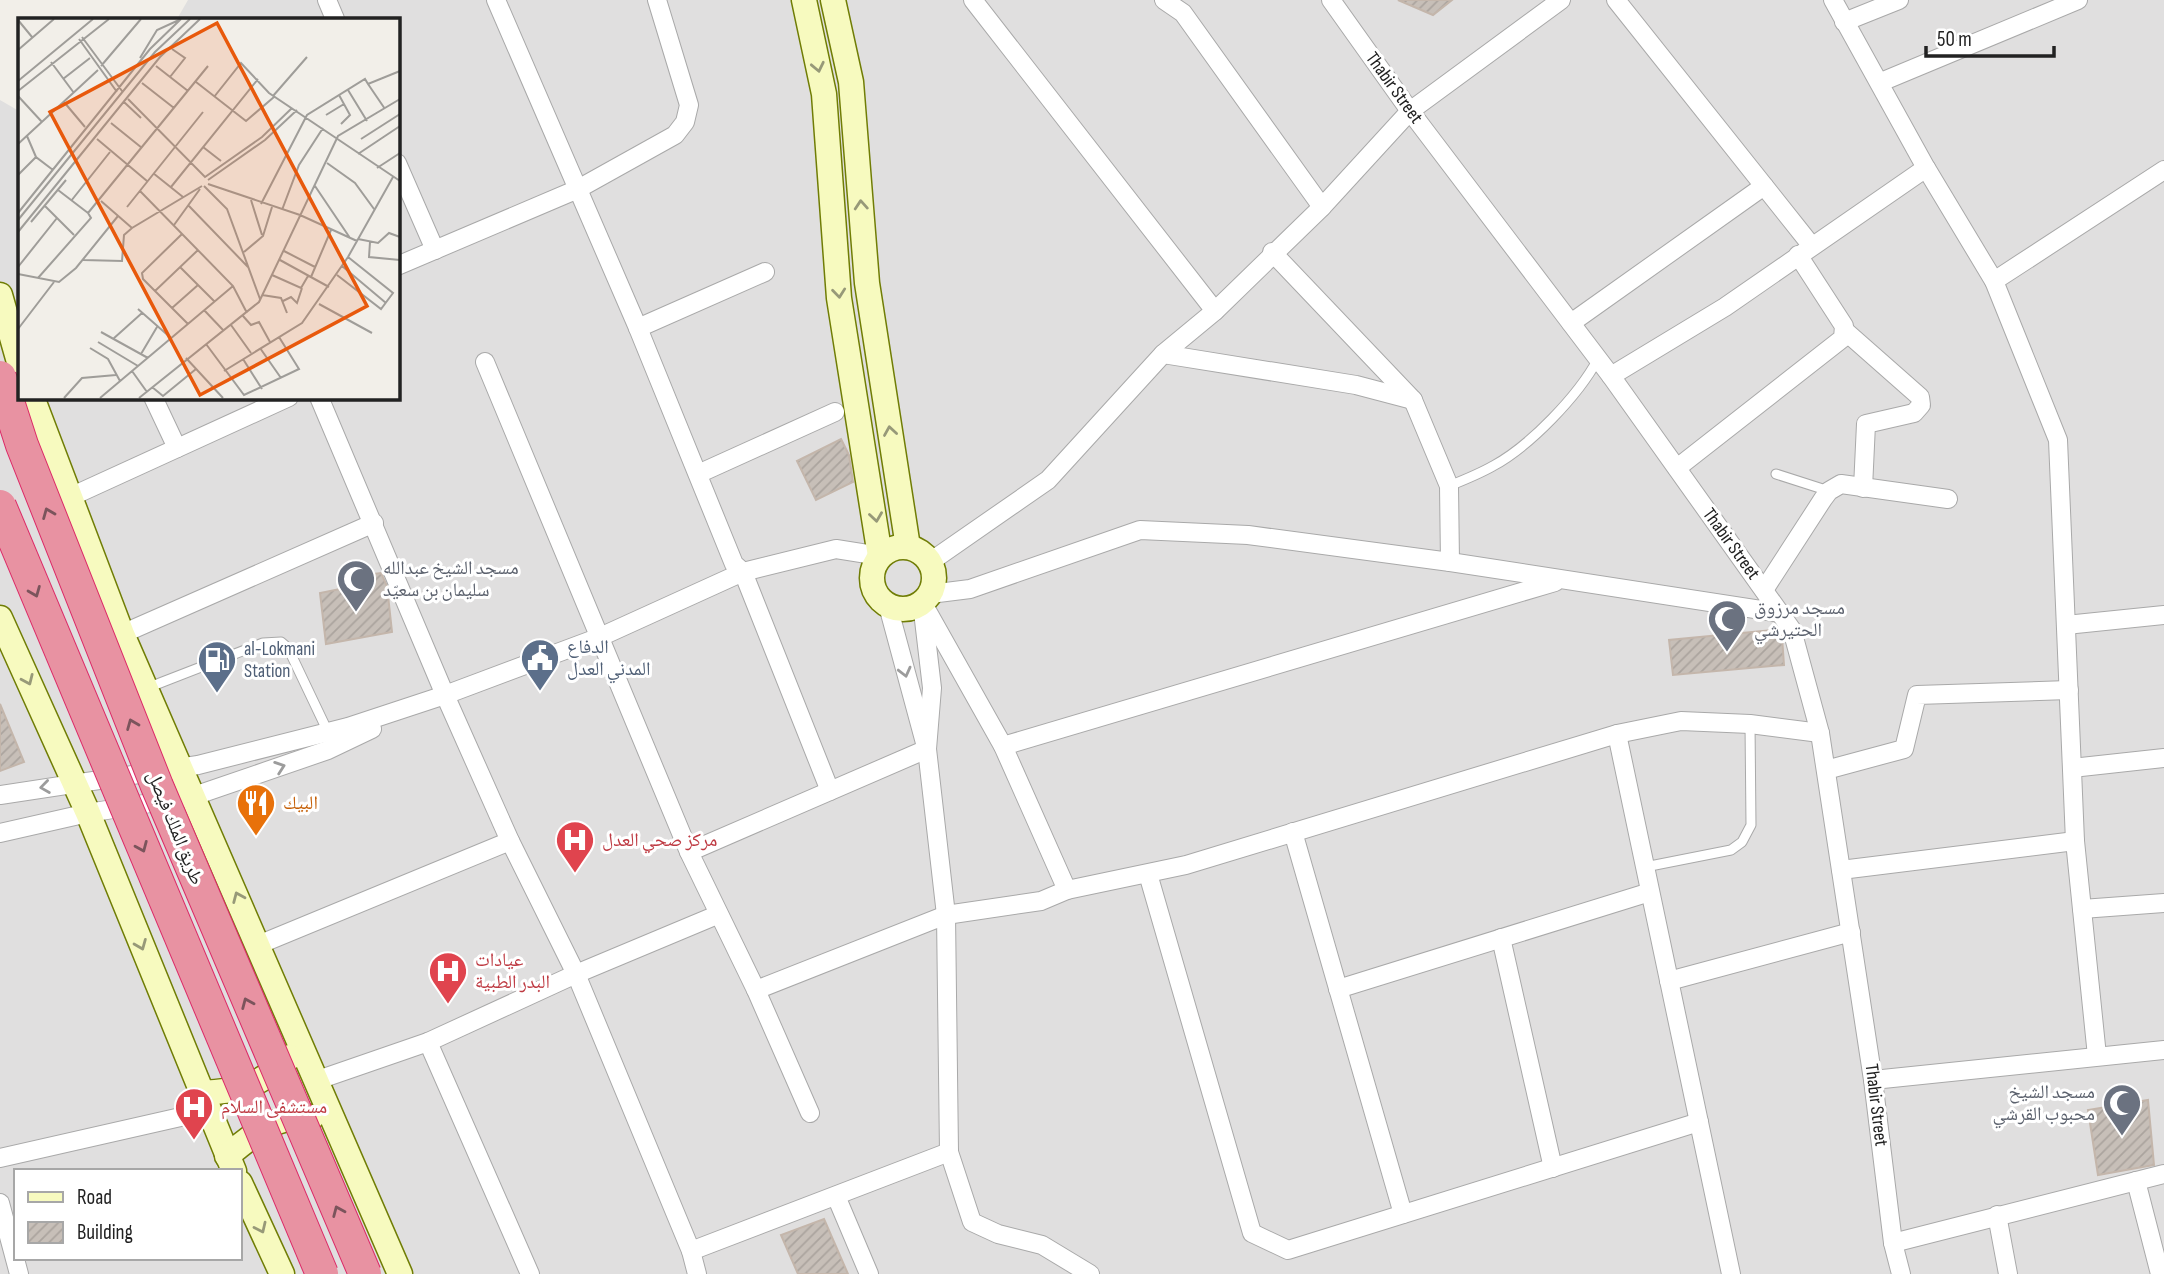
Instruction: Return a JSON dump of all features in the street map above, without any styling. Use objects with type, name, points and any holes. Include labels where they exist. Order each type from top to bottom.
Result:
[{"type":"highway","name":"طريق الملك فيصل","points":[[0,377],[22,445],[157,786],[365,1274]]},
{"type":"highway","name":"طريق الملك فيصل","points":[[0,506],[322,1274]]},
{"type":"street","points":[[327,0],[335,18]]},
{"type":"street","points":[[496,0],[638,328],[734,564],[743,572],[830,791]]},
{"type":"street","points":[[399,265],[579,189],[675,135],[685,122],[689,105],[657,0]]},
{"type":"street","points":[[804,0],[824,94],[839,298],[880,555],[875,563],[871,583],[880,600],[888,606],[906,610],[926,598],[970,589],[1140,530],[1248,535],[1450,562],[1559,581],[1781,613]]},
{"type":"street","points":[[833,0],[852,82],[867,283],[908,547]]},
{"type":"street","points":[[973,0],[1215,311]]},
{"type":"street","points":[[1164,0],[1183,13],[1322,207]]},
{"type":"street","name":"Thabir Street","points":[[1331,0],[1410,111],[1611,376],[1792,630],[1820,733],[1873,1080],[1893,1244],[1900,1274]]},
{"type":"street","points":[[930,562],[1048,481],[1163,354],[1215,311],[1272,252],[1322,207],[1410,111],[1561,0]]},
{"type":"street","points":[[1616,0],[1764,186],[1804,250],[1844,330],[1920,397],[1921,405],[1914,414],[1866,424],[1863,488]]},
{"type":"street","points":[[1833,0],[1881,82],[1926,168],[1994,281],[2058,440],[2075,841],[2097,1056]]},
{"type":"street","points":[[1844,22],[1899,0]]},
{"type":"street","points":[[1881,82],[2078,0]]},
{"type":"street","points":[[399,168],[435,250]]},
{"type":"street","points":[[1611,376],[1725,307],[1926,168]]},
{"type":"street","points":[[1994,281],[2164,170]]},
{"type":"street","points":[[1571,323],[1764,186]]},
{"type":"street","points":[[1272,252],[1413,400],[1449,486],[1450,562]]},
{"type":"street","points":[[638,328],[765,272]]},
{"type":"street","points":[[0,295],[18,351]]},
{"type":"street","points":[[1677,468],[1843,338],[1844,330]]},
{"type":"street","points":[[1163,354],[1356,385],[1413,400]]},
{"type":"street","points":[[485,362],[689,852],[717,915],[756,990],[810,1113]]},
{"type":"street","points":[[33,399],[68,498],[122,634],[400,1274]]},
{"type":"street","points":[[154,399],[177,448]]},
{"type":"street","points":[[68,498],[285,399]]},
{"type":"street","points":[[320,399],[510,841],[576,974],[691,1251],[697,1274]]},
{"type":"street","points":[[698,474],[835,412]]},
{"type":"street","points":[[1764,590],[1829,491],[1841,484],[1948,499]]},
{"type":"street","points":[[122,634],[373,523]]},
{"type":"street","points":[[0,795],[180,767],[328,732],[445,695],[600,637],[743,572],[836,549],[880,555],[898,547],[908,547],[924,555],[930,562],[934,578],[926,598],[932,688],[927,749]]},
{"type":"street","points":[[1003,746],[1559,581]]},
{"type":"street","points":[[926,598],[1003,746],[1067,890]]},
{"type":"street","points":[[888,606],[927,749],[946,915],[950,1152],[972,1222],[998,1234],[1042,1245],[1090,1274]]},
{"type":"street","points":[[2066,625],[2164,615]]},
{"type":"street","points":[[0,618],[88,813],[231,1163],[274,1122],[296,1116],[330,1118]]},
{"type":"street","points":[[1826,770],[1905,749],[1917,695],[2069,690]]},
{"type":"street","points":[[0,833],[88,813],[194,796],[328,750],[445,695]]},
{"type":"street","points":[[756,990],[946,915],[1041,901],[1067,890],[1147,874],[1617,734],[1681,721],[1750,724],[1820,733]]},
{"type":"street","points":[[1617,734],[1699,1122],[1727,1272]]},
{"type":"street","points":[[689,852],[927,749]]},
{"type":"street","points":[[2072,768],[2164,758]]},
{"type":"street","points":[[1293,832],[1403,1214]]},
{"type":"street","points":[[258,945],[510,841]]},
{"type":"street","points":[[1841,870],[2075,841]]},
{"type":"street","points":[[1147,874],[1252,1233],[1288,1250],[1699,1122]]},
{"type":"street","points":[[1338,989],[1650,892]]},
{"type":"street","points":[[2082,909],[2164,903]]},
{"type":"street","points":[[315,1081],[428,1042],[576,974],[717,915]]},
{"type":"street","points":[[1669,981],[1851,932]]},
{"type":"street","points":[[1501,938],[1553,1168]]},
{"type":"street","points":[[428,1042],[530,1274]]},
{"type":"street","points":[[0,1158],[237,1092],[261,1083],[300,1047]]},
{"type":"street","points":[[1873,1080],[2164,1050]]},
{"type":"street","points":[[691,1251],[950,1152]]},
{"type":"street","points":[[1893,1244],[2164,1174]]},
{"type":"street","points":[[2136,1181],[2160,1274]]},
{"type":"street","points":[[242,1187],[282,1274]]},
{"type":"street","points":[[836,1196],[869,1274]]},
{"type":"street","points":[[0,1203],[14,1255]]},
{"type":"street","points":[[1997,1215],[2008,1274]]},
{"type":"lane","points":[[1449,486],[1494,466],[1513,453],[1553,417],[1598,359]]},
{"type":"lane","points":[[1776,474],[1829,491]]},
{"type":"lane","points":[[146,688],[263,643],[282,642],[288,648],[328,732]]},
{"type":"lane","points":[[1645,867],[1731,849],[1742,842],[1751,825],[1750,724]]},
{"type":"shaded area","points":[[188,0],[2164,0],[2164,1274],[0,1274],[0,100],[18,110],[18,399],[399,399],[399,18],[178,18]]},
{"type":"building","points":[[1398,0],[1452,0],[1433,15]]},
{"type":"building","points":[[841,439],[849,455],[853,482],[816,500],[797,461]]},
{"type":"building","name":"مسجد الشيخ عبدالله سليمان بن سعيّد","points":[[381,573],[387,586],[392,632],[326,644],[320,593],[350,587],[347,577]]},
{"type":"building","name":"مسجد مرزوق الحتيرشي","points":[[1773,630],[1782,637],[1784,665],[1673,675],[1669,640]]},
{"type":"building","points":[[0,704],[24,762],[0,771]]},
{"type":"building","name":"مسجد الشيخ محبوب القرشي","points":[[2148,1100],[2154,1165],[2098,1175],[2088,1110]]},
{"type":"building","points":[[824,1219],[848,1274],[798,1274],[781,1235]]},
{"type":"place","name":"مسجد الشيخ عبدالله سليمان بن سعيّد","points":[[356,613]]},
{"type":"place","name":"مسجد مرزوق الحتيرشي","points":[[1727,653]]},
{"type":"place","name":"الدفاع المدني العدل","points":[[540,692]]},
{"type":"place","name":"al-Lokmani Station","points":[[217,694]]},
{"type":"place","name":"البيك","points":[[256,837]]},
{"type":"place","name":"مركز صحي العدل","points":[[575,874]]},
{"type":"place","name":"عيادات البدر الطبية","points":[[448,1005]]},
{"type":"place","name":"مسجد الشيخ محبوب القرشي","points":[[2122,1137]]},
{"type":"place","name":"مستشفى السلام","points":[[194,1141]]}]
